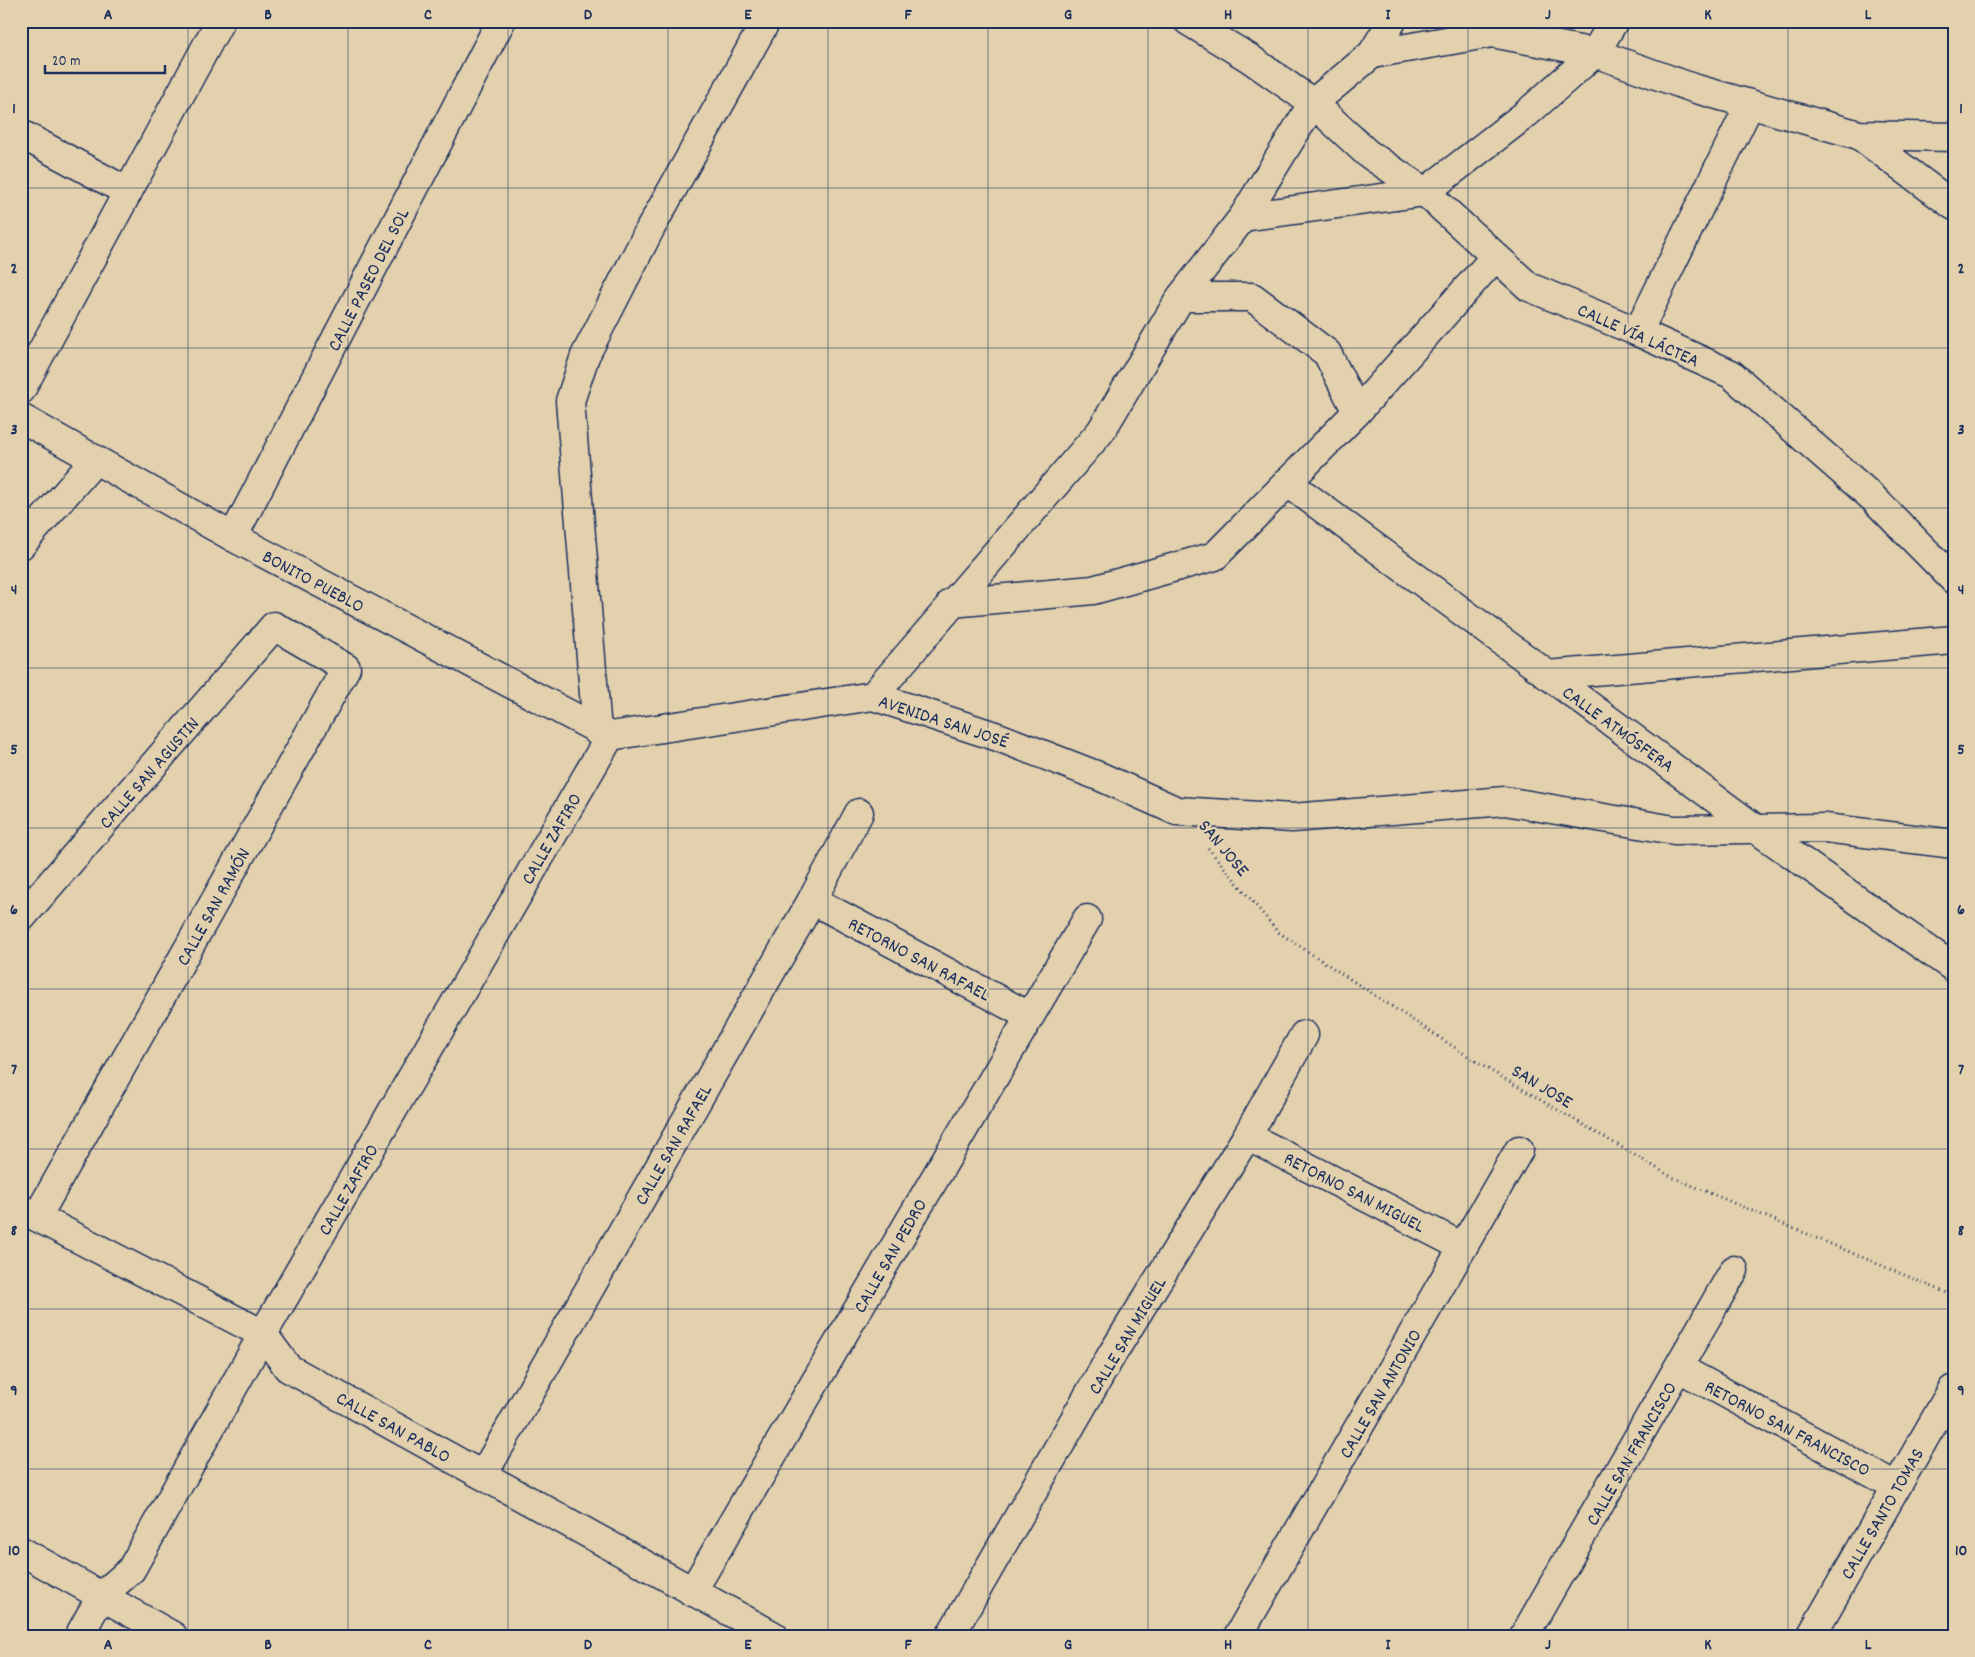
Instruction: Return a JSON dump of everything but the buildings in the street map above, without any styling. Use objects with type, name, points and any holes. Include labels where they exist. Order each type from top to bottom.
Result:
[{"type":"street","points":[[21,390],[220,21]]},
{"type":"street","name":"CALLE PASEO DEL SOL","points":[[234,537],[501,21]]},
{"type":"street","points":[[604,733],[570,401],[584,356],[649,231],[766,21]]},
{"type":"street","name":"CALLE VÍA LÁCTEA","points":[[1188,21],[1249,58],[1313,103],[1367,153],[1425,192],[1529,287],[1638,332],[1730,374],[1873,498],[1954,580]]},
{"type":"street","points":[[873,696],[1101,430],[1181,297],[1243,217],[1313,103],[1372,54],[1392,21]]},
{"type":"street","points":[[1243,217],[1425,192],[1526,114],[1595,53],[1614,21]]},
{"type":"street","points":[[1372,54],[1492,33],[1595,53],[1693,88],[1859,135],[1954,137]]},
{"type":"street","points":[[1638,332],[1750,104]]},
{"type":"street","points":[[21,134],[128,192]]},
{"type":"street","points":[[1859,135],[1954,206]]},
{"type":"street","points":[[951,603],[1092,590],[1215,556],[1357,412],[1495,257]]},
{"type":"street","points":[[1181,297],[1252,297],[1327,352],[1357,412]]},
{"type":"street","name":"BONITO PUEBLO","points":[[21,418],[234,537],[604,733]]},
{"type":"street","points":[[21,545],[95,460]]},
{"type":"street","name":"CALLE ATMÓSFERA","points":[[1288,482],[1756,829],[1954,968]]},
{"type":"street","name":"CALLE SAN AGUSTIN","points":[[21,918],[274,626]]},
{"type":"street","name":"CALLE SAN RAMÓN","points":[[29,1213],[346,668],[274,626]]},
{"type":"street","points":[[1548,675],[1954,640]]},
{"type":"street","name":"AVENIDA SAN JOSÉ","points":[[604,733],[873,696],[998,737],[1101,777],[1177,811]]},
{"type":"street","name":"CALLE ZAFIRO","points":[[79,1636],[101,1596],[131,1570],[604,733]]},
{"type":"street","points":[[1177,811],[1292,818],[1505,801],[1674,830],[1825,828],[1954,844]]},
{"type":"street","name":"CALLE SAN RAFAEL","points":[[483,1475],[812,900],[859,813]]},
{"type":"street","name":"RETORNO SAN RAFAEL","points":[[812,900],[1029,1016]]},
{"type":"street","name":"CALLE SAN PEDRO","points":[[692,1592],[1087,919]]},
{"type":"street","name":"CALLE SAN MIGUEL","points":[[950,1636],[1112,1356],[1247,1136],[1304,1035]]},
{"type":"street","name":"RETORNO SAN MIGUEL","points":[[1247,1136],[1463,1247]]},
{"type":"street","name":"CALLE SAN ANTONIO","points":[[1238,1636],[1519,1150]]},
{"type":"street","name":"CALLE SAN PABLO","points":[[29,1213],[263,1334],[288,1368],[774,1636]]},
{"type":"street","name":"CALLE SAN FRANCISCO","points":[[1524,1636],[1734,1270]]},
{"type":"street","name":"RETORNO SAN FRANCISCO","points":[[1679,1368],[1896,1486]]},
{"type":"street","name":"CALLE SANTO TOMAS","points":[[1811,1636],[1952,1390]]},
{"type":"street","points":[[21,1551],[173,1636]]},
{"type":"path","name":"SAN JOSE","points":[[1177,811],[1278,932],[1483,1066],[1672,1177],[1954,1296]]}]
